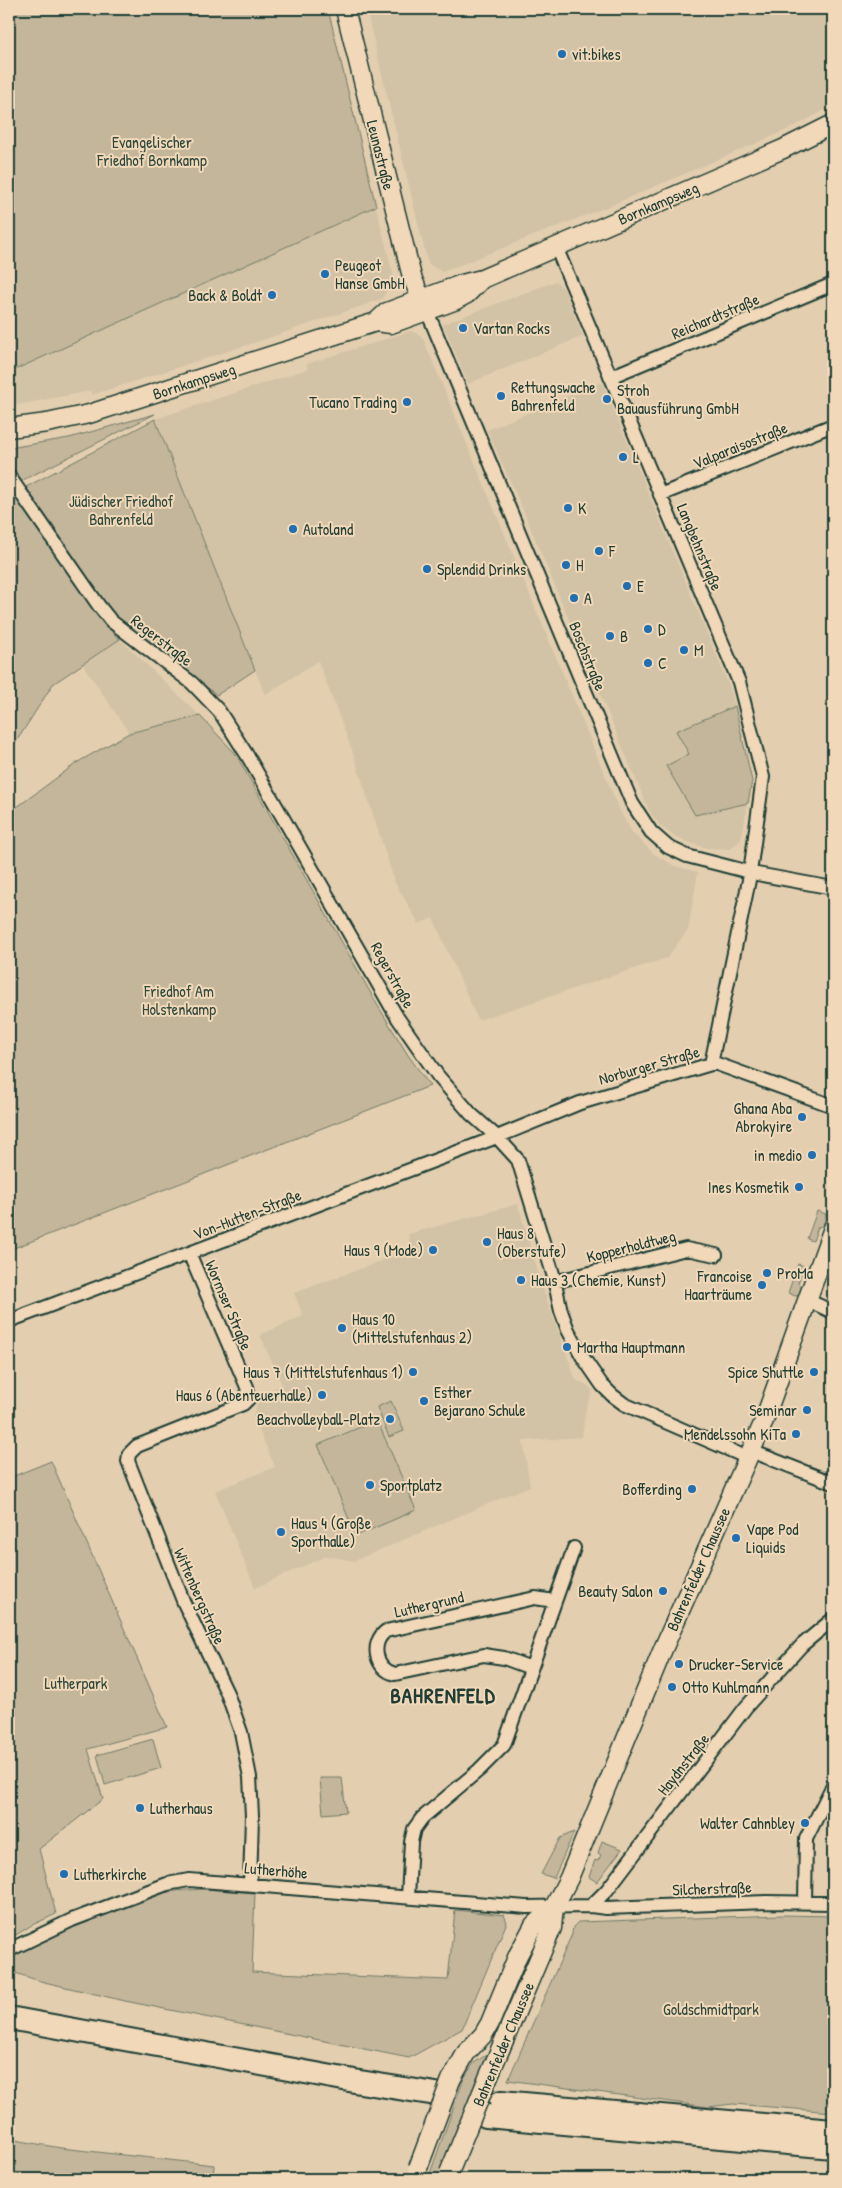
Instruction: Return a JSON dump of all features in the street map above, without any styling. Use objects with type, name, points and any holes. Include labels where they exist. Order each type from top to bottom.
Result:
[{"type":"highway","points":[[9,2018],[350,2080],[440,2094]]},
{"type":"highway","points":[[9,2033],[355,2097],[440,2094]]},
{"type":"highway","points":[[487,2100],[833,2131]]},
{"type":"highway","points":[[487,2100],[833,2147]]},
{"type":"main road","name":"Leunastraße","points":[[345,9],[412,277],[424,305]]},
{"type":"main road","name":"Bornkampsweg","points":[[9,428],[47,423],[89,414],[376,322],[387,312],[424,305],[462,284],[482,279],[774,153],[833,124]]},
{"type":"main road","name":"Bahrenfelder Chaussee","points":[[448,2176],[487,2100],[552,1928],[554,1907],[580,1853],[663,1649],[750,1455],[778,1385],[833,1228]]},
{"type":"main road","name":"Bahrenfelder Chaussee","points":[[417,2174],[440,2094],[466,2053],[483,2035],[490,2023],[518,1955],[534,1925],[554,1907]]},
{"type":"street","name":"Langbehnstraße","points":[[556,247],[721,638],[745,700],[763,777],[749,872]]},
{"type":"street","name":"Reichardtstraße","points":[[610,377],[833,284]]},
{"type":"street","name":"Boschstraße","points":[[424,305],[633,806],[651,832],[668,847],[687,856],[749,872],[833,888]]},
{"type":"street","name":"Valparaisostraße","points":[[660,495],[833,425]]},
{"type":"street","name":"Regerstraße","points":[[10,482],[111,621],[192,683],[219,710],[247,755],[402,1024],[438,1076],[471,1114],[497,1137],[518,1160],[554,1282],[559,1306],[568,1330],[593,1372],[612,1396],[624,1404],[750,1455],[833,1483]]},
{"type":"street","name":"Norburger Straße","points":[[497,1137],[580,1102],[711,1064],[732,966],[749,872]]},
{"type":"street","points":[[711,1064],[717,1064],[833,1106]]},
{"type":"street","name":"Von-Hutten-Straße","points":[[9,1321],[497,1137]]},
{"type":"street","name":"Kopperholdtweg","points":[[554,1282],[686,1249],[716,1255]]},
{"type":"street","name":"Wormser Straße","points":[[189,1253],[247,1387],[249,1398]]},
{"type":"street","points":[[807,1300],[833,1312]]},
{"type":"street","name":"Wittenbergstraße","points":[[249,1398],[243,1404],[137,1446],[129,1454],[128,1461],[129,1469],[184,1604],[227,1693],[241,1732],[250,1777],[252,1806],[250,1884]]},
{"type":"street","points":[[408,1898],[411,1842],[414,1829],[422,1818],[479,1770],[504,1746],[574,1548]]},
{"type":"street","name":"Luthergrund","points":[[531,1668],[504,1658],[484,1655],[395,1674],[383,1668],[379,1662],[376,1648],[381,1634],[386,1631],[536,1598],[554,1601]]},
{"type":"street","name":"Haydnstraße","points":[[591,1906],[607,1890],[746,1707],[802,1645],[833,1619]]},
{"type":"street","points":[[804,1902],[806,1839],[833,1785]]},
{"type":"street","name":"Lutherhöhe","points":[[9,1950],[72,1920],[167,1884],[189,1880],[526,1907],[554,1907]]},
{"type":"street","name":"Silcherstraße","points":[[591,1906],[606,1908],[833,1902]]},
{"type":"street","points":[[554,1907],[591,1906]]},
{"type":"shaded area","points":[[366,9],[833,9],[833,106],[789,129],[607,207],[442,272],[428,264]]},
{"type":"shaded area","points":[[376,206],[394,278],[382,299],[263,340],[92,395],[91,391],[12,406],[9,372]]},
{"type":"shaded area","points":[[556,281],[564,289],[583,336],[468,384],[443,324]]},
{"type":"shaded area","points":[[411,331],[422,336],[620,811],[632,832],[654,854],[675,866],[698,872],[688,930],[667,958],[478,1020],[433,918],[419,924],[395,883],[353,753],[318,661],[265,695],[155,419],[308,369],[307,364]]},
{"type":"shaded area","points":[[602,382],[730,688],[735,706],[676,731],[689,754],[695,815],[748,803],[741,840],[730,849],[707,848],[687,842],[660,826],[649,811],[523,510],[487,430]]},
{"type":"shaded area","points":[[120,639],[200,716],[129,733],[83,665]]},
{"type":"shaded area","name":"Esther Bejarano Schule","points":[[518,1204],[545,1295],[576,1380],[589,1386],[593,1391],[586,1408],[582,1437],[523,1441],[530,1486],[354,1561],[326,1556],[255,1588],[215,1491],[275,1467],[253,1416],[261,1394],[282,1385],[260,1335],[303,1316],[294,1293],[411,1250],[408,1234]]},
{"type":"green space","name":"Evangelischer Friedhof Bornkamp","points":[[9,9],[328,9],[376,206],[10,372],[12,406],[9,406]]},
{"type":"green space","points":[[155,414],[21,481],[9,460],[9,448],[69,438]]},
{"type":"green space","name":"Jüdischer Friedhof Bahrenfeld","points":[[155,419],[255,670],[217,695],[115,616],[26,487]]},
{"type":"green space","points":[[14,494],[114,634],[120,639],[53,684],[9,753],[9,497]]},
{"type":"green space","points":[[735,706],[752,781],[748,803],[695,815],[666,766],[689,754],[676,731]]},
{"type":"green space","name":"Friedhof Am Holstenkamp","points":[[200,716],[235,753],[378,1006],[408,1055],[430,1086],[9,1250],[9,813],[78,762],[129,733]]},
{"type":"green space","points":[[817,1211],[826,1214],[823,1226],[818,1227],[813,1241],[807,1239]]},
{"type":"green space","points":[[798,1264],[804,1266],[798,1283],[802,1288],[800,1295],[795,1296],[788,1293]]},
{"type":"green space","name":"Beachvolleyball-Platz","points":[[391,1401],[404,1431],[389,1437],[377,1407]]},
{"type":"green space","name":"Sportplatz","points":[[377,1420],[416,1510],[356,1536],[318,1445]]},
{"type":"green space","name":"Lutherpark","points":[[51,1461],[167,1727],[88,1749],[103,1799],[39,1849],[56,1914],[32,1925],[9,1939],[9,1478]]},
{"type":"green space","points":[[153,1739],[161,1768],[105,1785],[97,1755]]},
{"type":"green space","points":[[320,1778],[342,1778],[346,1812],[323,1814]]},
{"type":"green space","points":[[574,1832],[554,1878],[541,1874],[560,1838]]},
{"type":"green space","points":[[602,1841],[622,1849],[597,1882],[589,1877],[595,1860],[598,1861],[601,1855],[598,1853]]},
{"type":"green space","points":[[205,1889],[255,1893],[252,1972],[448,1980],[455,1910],[504,1915],[507,1922],[462,2029],[409,2058],[125,2001],[40,1981],[9,1971],[9,1962],[19,1953],[79,1923],[159,1894]]},
{"type":"green space","name":"Goldschmidtpark","points":[[782,1915],[833,1916],[833,2112],[733,2104],[708,2107],[508,2080],[572,1934],[573,1927],[578,1922]]},
{"type":"green space","points":[[492,2051],[439,2179],[428,2179],[464,2078],[474,2063]]},
{"type":"green space","points":[[9,2139],[61,2148],[214,2165],[213,2179],[9,2179]]},
{"type":"tunnel","points":[[436,2094],[491,2101]]},
{"type":"place","name":"vit:bikes","points":[[562,54]]},
{"type":"place","name":"Peugeot Hanse GmbH","points":[[325,274]]},
{"type":"place","name":"Back & Boldt","points":[[272,295]]},
{"type":"place","name":"Vartan Rocks","points":[[463,328]]},
{"type":"place","name":"Rettungswache Bahrenfeld","points":[[501,396]]},
{"type":"place","name":"Stroh Bauausführung GmbH","points":[[607,399]]},
{"type":"place","name":"Tucano Trading","points":[[407,402]]},
{"type":"place","name":"L","points":[[623,457]]},
{"type":"place","name":"K","points":[[568,508]]},
{"type":"place","name":"Autoland","points":[[293,529]]},
{"type":"place","name":"F","points":[[599,551]]},
{"type":"place","name":"H","points":[[566,565]]},
{"type":"place","name":"Splendid Drinks","points":[[427,569]]},
{"type":"place","name":"E","points":[[627,586]]},
{"type":"place","name":"A","points":[[574,598]]},
{"type":"place","name":"D","points":[[648,629]]},
{"type":"place","name":"B","points":[[610,636]]},
{"type":"place","name":"M","points":[[684,650]]},
{"type":"place","name":"C","points":[[648,663]]},
{"type":"place","name":"Ghana Aba Abrokyire","points":[[802,1117]]},
{"type":"place","name":"in medio","points":[[812,1155]]},
{"type":"place","name":"Ines Kosmetik","points":[[799,1187]]},
{"type":"place","name":"Haus 8 (Oberstufe)","points":[[487,1242]]},
{"type":"place","name":"Haus 9 (Mode)","points":[[433,1250]]},
{"type":"place","name":"ProMa","points":[[767,1273]]},
{"type":"place","name":"Haus 3 (Chemie, Kunst)","points":[[521,1280]]},
{"type":"place","name":"Francoise Haarträume","points":[[762,1285]]},
{"type":"place","name":"Haus 10 (Mittelstufenhaus 2)","points":[[342,1328]]},
{"type":"place","name":"Martha Hauptmann","points":[[567,1347]]},
{"type":"place","name":"Haus 7 (Mittelstufenhaus 1)","points":[[413,1372]]},
{"type":"place","name":"Spice Shuttle","points":[[814,1372]]},
{"type":"place","name":"Haus 6 (Abenteuerhalle)","points":[[322,1395]]},
{"type":"place","name":"Esther Bejarano Schule","points":[[424,1401]]},
{"type":"place","name":"Seminar","points":[[807,1410]]},
{"type":"place","name":"Beachvolleyball-Platz","points":[[390,1419]]},
{"type":"place","name":"Mendelssohn KiTa","points":[[796,1434]]},
{"type":"place","name":"Sportplatz","points":[[370,1485]]},
{"type":"place","name":"Bofferding","points":[[692,1489]]},
{"type":"place","name":"Haus 4 (Große Sporthalle)","points":[[281,1532]]},
{"type":"place","name":"Vape Pod Liquids","points":[[736,1538]]},
{"type":"place","name":"Beauty Salon","points":[[663,1591]]},
{"type":"place","name":"Drucker-Service","points":[[679,1664]]},
{"type":"place","name":"Otto Kuhlmann","points":[[672,1687]]},
{"type":"place","name":"Lutherhaus","points":[[140,1808]]},
{"type":"place","name":"Walter Cahnbley","points":[[805,1823]]},
{"type":"place","name":"Lutherkirche","points":[[64,1874]]},
{"type":"district","name":"BAHRENFELD","points":[[443,1696]]}]
